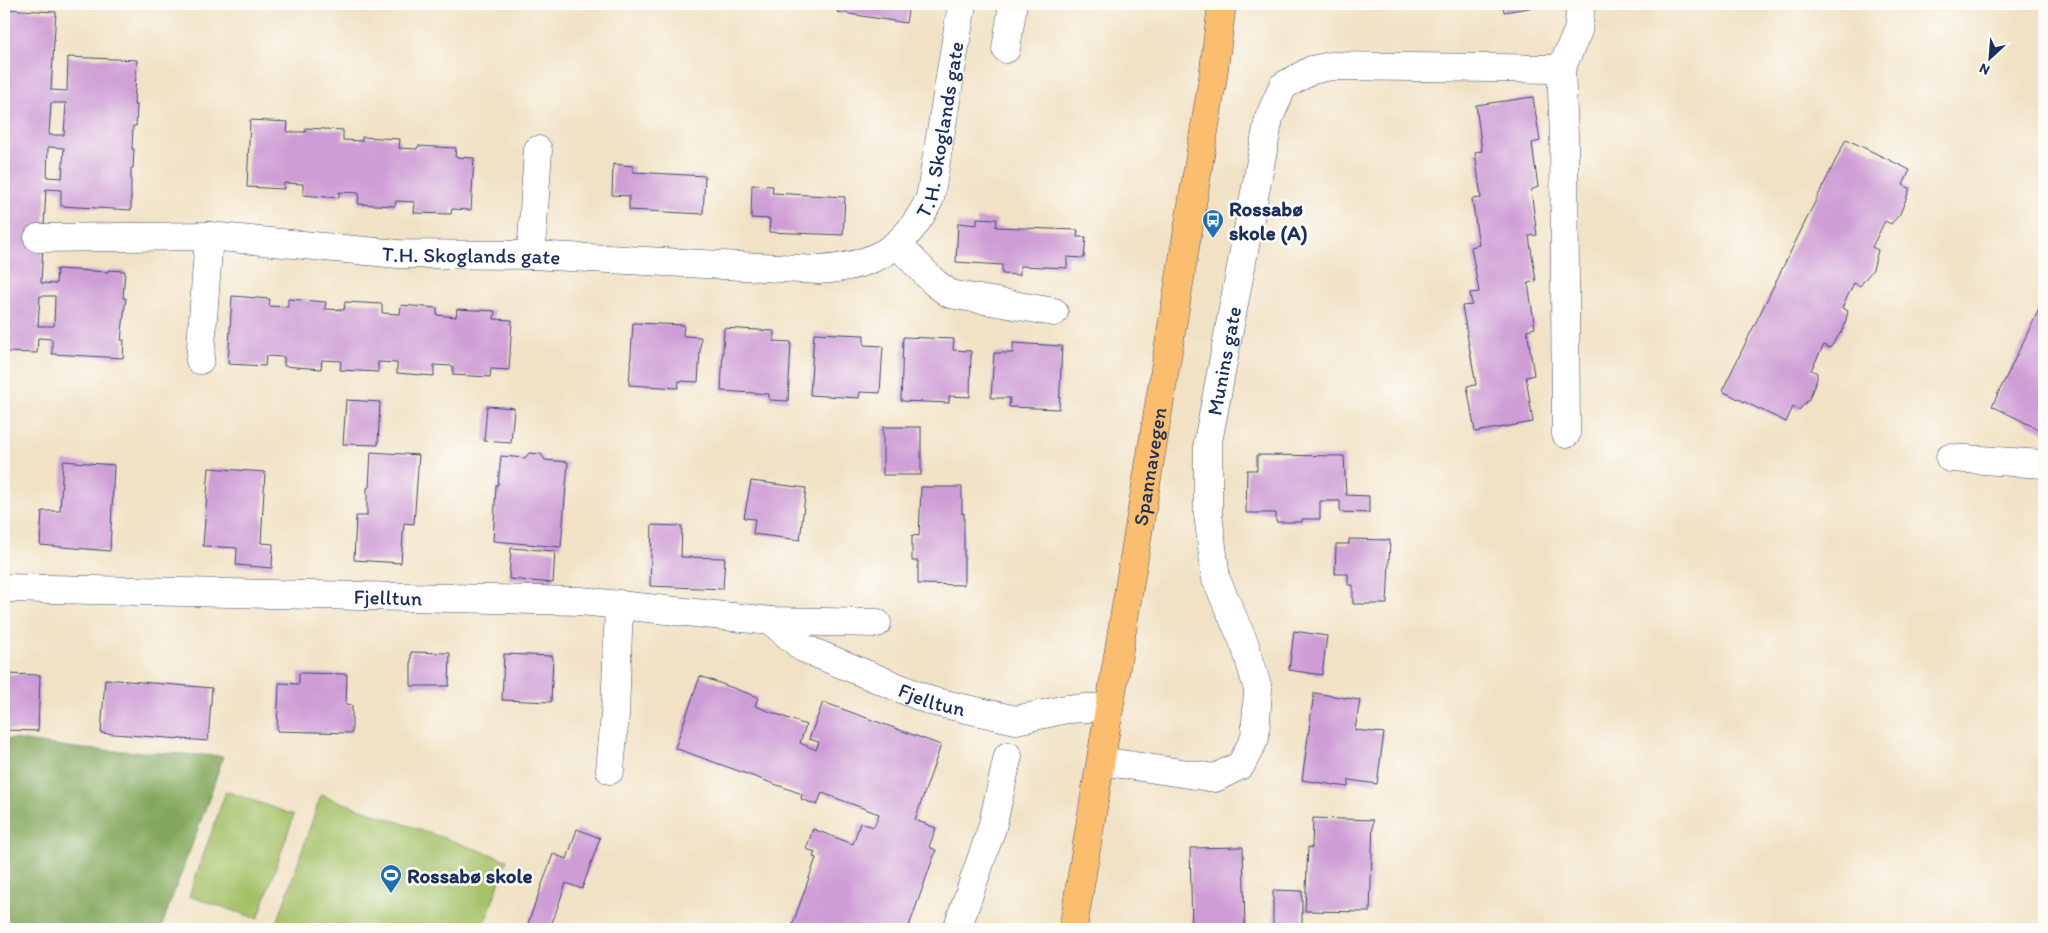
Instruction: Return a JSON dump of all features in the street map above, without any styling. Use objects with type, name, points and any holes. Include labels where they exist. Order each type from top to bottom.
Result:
[{"type":"main road","name":"Spannavegen","points":[[1073,929],[1212,87],[1222,4]]},
{"type":"street","name":"T.H. Skoglands gate","points":[[38,238],[209,236],[398,254],[531,255],[819,270],[855,266],[884,254],[898,245],[922,216],[930,198],[962,4]]},
{"type":"street","points":[[1006,49],[1012,4]]},
{"type":"street","points":[[1566,434],[1564,135],[1561,69],[1578,31],[1581,4]]},
{"type":"street","name":"Munins gate","points":[[1101,761],[1215,778],[1240,765],[1255,738],[1258,689],[1245,645],[1216,579],[1208,514],[1208,442],[1269,118],[1283,86],[1312,70],[1331,66],[1561,69]]},
{"type":"street","points":[[531,255],[538,150]]},
{"type":"street","points":[[200,360],[209,236]]},
{"type":"street","points":[[898,245],[935,283],[950,294],[1054,312]]},
{"type":"street","points":[[1950,458],[2044,464]]},
{"type":"street","name":"Fjelltun","points":[[4,588],[581,601],[771,620],[877,623]]},
{"type":"street","points":[[610,770],[615,715],[619,604]]},
{"type":"street","name":"Fjelltun","points":[[771,620],[803,648],[932,701],[1016,720],[1067,709],[1110,707]]},
{"type":"street","points":[[957,929],[992,828],[1008,756]]},
{"type":"green space","points":[[4,738],[83,749],[223,756],[209,800],[161,929],[4,929]]},
{"type":"green space","points":[[226,791],[294,815],[258,919],[189,896]]},
{"type":"green space","name":"Rossabø skole","points":[[321,795],[507,860],[483,929],[275,929]]},
{"type":"building","points":[[839,4],[909,4],[906,23],[837,12]]},
{"type":"building","points":[[1503,4],[1547,4],[1547,5],[1504,12]]},
{"type":"building","points":[[4,9],[56,12],[51,90],[67,91],[68,57],[137,60],[134,105],[137,105],[136,126],[133,126],[132,149],[134,149],[133,168],[131,168],[131,210],[61,206],[61,190],[46,189],[41,283],[56,284],[57,269],[125,271],[123,298],[126,298],[121,340],[124,340],[123,358],[52,354],[52,339],[38,338],[37,353],[4,352]],"holes":[[[51,103],[66,103],[64,135],[49,135]],[[48,147],[64,148],[62,178],[47,177]],[[40,296],[55,296],[54,326],[38,326]]]},
{"type":"building","points":[[1533,97],[1540,141],[1532,143],[1538,187],[1531,190],[1537,235],[1529,236],[1536,281],[1528,283],[1535,328],[1527,330],[1534,375],[1526,377],[1533,422],[1475,432],[1467,386],[1476,385],[1462,306],[1472,305],[1470,293],[1479,292],[1471,247],[1479,245],[1472,199],[1481,198],[1475,152],[1482,151],[1476,105]]},
{"type":"building","points":[[250,120],[288,122],[287,132],[306,132],[306,128],[343,130],[343,140],[362,141],[362,137],[400,139],[399,148],[417,149],[418,146],[456,148],[455,157],[474,158],[471,210],[452,209],[451,214],[414,213],[415,202],[396,201],[395,206],[358,204],[359,193],[339,192],[339,198],[303,195],[303,184],[284,183],[284,189],[247,187]]},
{"type":"building","points":[[1846,139],[1910,170],[1903,185],[1909,188],[1909,191],[1900,214],[1891,224],[1885,221],[1872,247],[1878,250],[1873,269],[1860,286],[1854,283],[1842,308],[1848,311],[1844,328],[1830,348],[1824,345],[1811,370],[1817,373],[1817,379],[1809,399],[1799,410],[1793,407],[1786,422],[1722,391]]},
{"type":"building","points":[[613,164],[633,166],[633,172],[705,176],[703,214],[629,210],[629,196],[612,195]]},
{"type":"building","points":[[752,185],[773,186],[772,193],[845,197],[843,235],[769,232],[770,219],[751,218]]},
{"type":"building","points":[[977,218],[997,219],[996,227],[1078,230],[1077,237],[1086,237],[1084,258],[1067,257],[1067,268],[1020,266],[1020,275],[1002,274],[1002,265],[956,262],[958,223],[977,225]]},
{"type":"building","points":[[232,296],[270,299],[269,306],[288,307],[288,299],[326,302],[325,309],[344,310],[345,302],[382,304],[382,313],[400,314],[401,305],[437,308],[437,315],[456,317],[457,309],[495,311],[494,319],[512,320],[509,370],[491,369],[490,377],[453,375],[453,366],[434,365],[434,376],[397,373],[397,363],[378,362],[378,372],[340,370],[341,361],[322,360],[321,369],[284,366],[284,357],[266,356],[265,366],[228,364]]},
{"type":"building","points":[[2044,299],[2044,432],[1992,406]]},
{"type":"building","points":[[633,323],[684,325],[683,336],[701,337],[698,382],[679,381],[678,388],[629,385]]},
{"type":"building","points":[[724,328],[774,331],[774,341],[791,342],[788,401],[769,400],[769,394],[721,391]]},
{"type":"building","points":[[814,333],[864,335],[864,345],[883,346],[880,393],[860,392],[859,398],[810,395]]},
{"type":"building","points":[[903,337],[954,339],[953,350],[971,351],[970,397],[949,396],[949,403],[901,401]]},
{"type":"building","points":[[1013,343],[1062,346],[1059,409],[1009,407],[1010,398],[991,398],[994,353],[1013,353]]},
{"type":"building","points":[[346,400],[380,402],[378,445],[343,444]]},
{"type":"building","points":[[487,406],[514,408],[511,443],[484,441]]},
{"type":"building","points":[[883,427],[921,427],[921,475],[883,475]]},
{"type":"building","points":[[371,452],[419,455],[414,524],[404,523],[401,563],[354,560],[356,516],[367,516],[367,488],[369,487]]},
{"type":"building","points":[[529,453],[541,454],[545,460],[568,462],[561,547],[493,541],[496,485],[498,485],[501,456],[525,458]]},
{"type":"building","points":[[1257,455],[1344,456],[1346,495],[1369,496],[1369,513],[1340,512],[1340,501],[1320,501],[1320,519],[1302,519],[1302,522],[1276,522],[1276,513],[1246,513],[1247,470],[1257,470]]},
{"type":"building","points":[[63,461],[114,465],[110,551],[40,545],[42,511],[60,511]]},
{"type":"building","points":[[209,468],[265,472],[261,543],[273,544],[272,568],[236,565],[237,548],[203,546]]},
{"type":"building","points":[[751,481],[806,488],[800,540],[753,534],[755,519],[744,518]]},
{"type":"building","points":[[921,487],[962,487],[964,585],[918,584],[918,561],[912,561],[912,535],[919,536]]},
{"type":"building","points":[[652,525],[682,526],[681,557],[725,558],[723,589],[650,586]]},
{"type":"building","points":[[1349,539],[1390,540],[1387,604],[1353,604],[1353,585],[1348,585],[1348,574],[1335,574],[1336,544],[1349,544]]},
{"type":"building","points":[[511,548],[555,551],[553,583],[509,579]]},
{"type":"building","points":[[1294,631],[1327,636],[1322,675],[1289,670]]},
{"type":"building","points":[[411,652],[450,653],[449,686],[411,686]]},
{"type":"building","points":[[504,654],[553,656],[551,702],[502,700]]},
{"type":"building","points":[[299,673],[347,674],[346,704],[352,705],[352,733],[277,731],[279,683],[299,684]]},
{"type":"building","points":[[4,674],[40,675],[38,731],[4,730]]},
{"type":"building","points":[[700,676],[758,697],[755,706],[806,725],[800,743],[816,750],[819,742],[809,739],[823,702],[941,745],[915,820],[936,828],[929,847],[936,850],[908,929],[791,929],[816,858],[813,857],[815,852],[806,849],[813,829],[853,844],[860,823],[874,827],[879,814],[822,793],[817,805],[801,799],[802,794],[675,748]]},
{"type":"building","points":[[105,679],[212,688],[208,741],[101,733]]},
{"type":"building","points":[[1314,693],[1360,700],[1355,730],[1384,733],[1377,784],[1349,780],[1348,787],[1302,780]]},
{"type":"building","points":[[1313,818],[1373,820],[1370,912],[1305,911],[1308,847],[1312,848]]},
{"type":"building","points":[[577,829],[600,838],[582,889],[566,883],[550,929],[526,929],[553,854],[567,859]]},
{"type":"building","points":[[1243,847],[1245,927],[1192,928],[1190,848]]},
{"type":"building","points":[[1273,890],[1302,891],[1302,925],[1273,924]]},
{"type":"place","name":"Rossabø skole (A)","points":[[1213,239]]},
{"type":"place","name":"Rossabø skole","points":[[391,894]]}]
